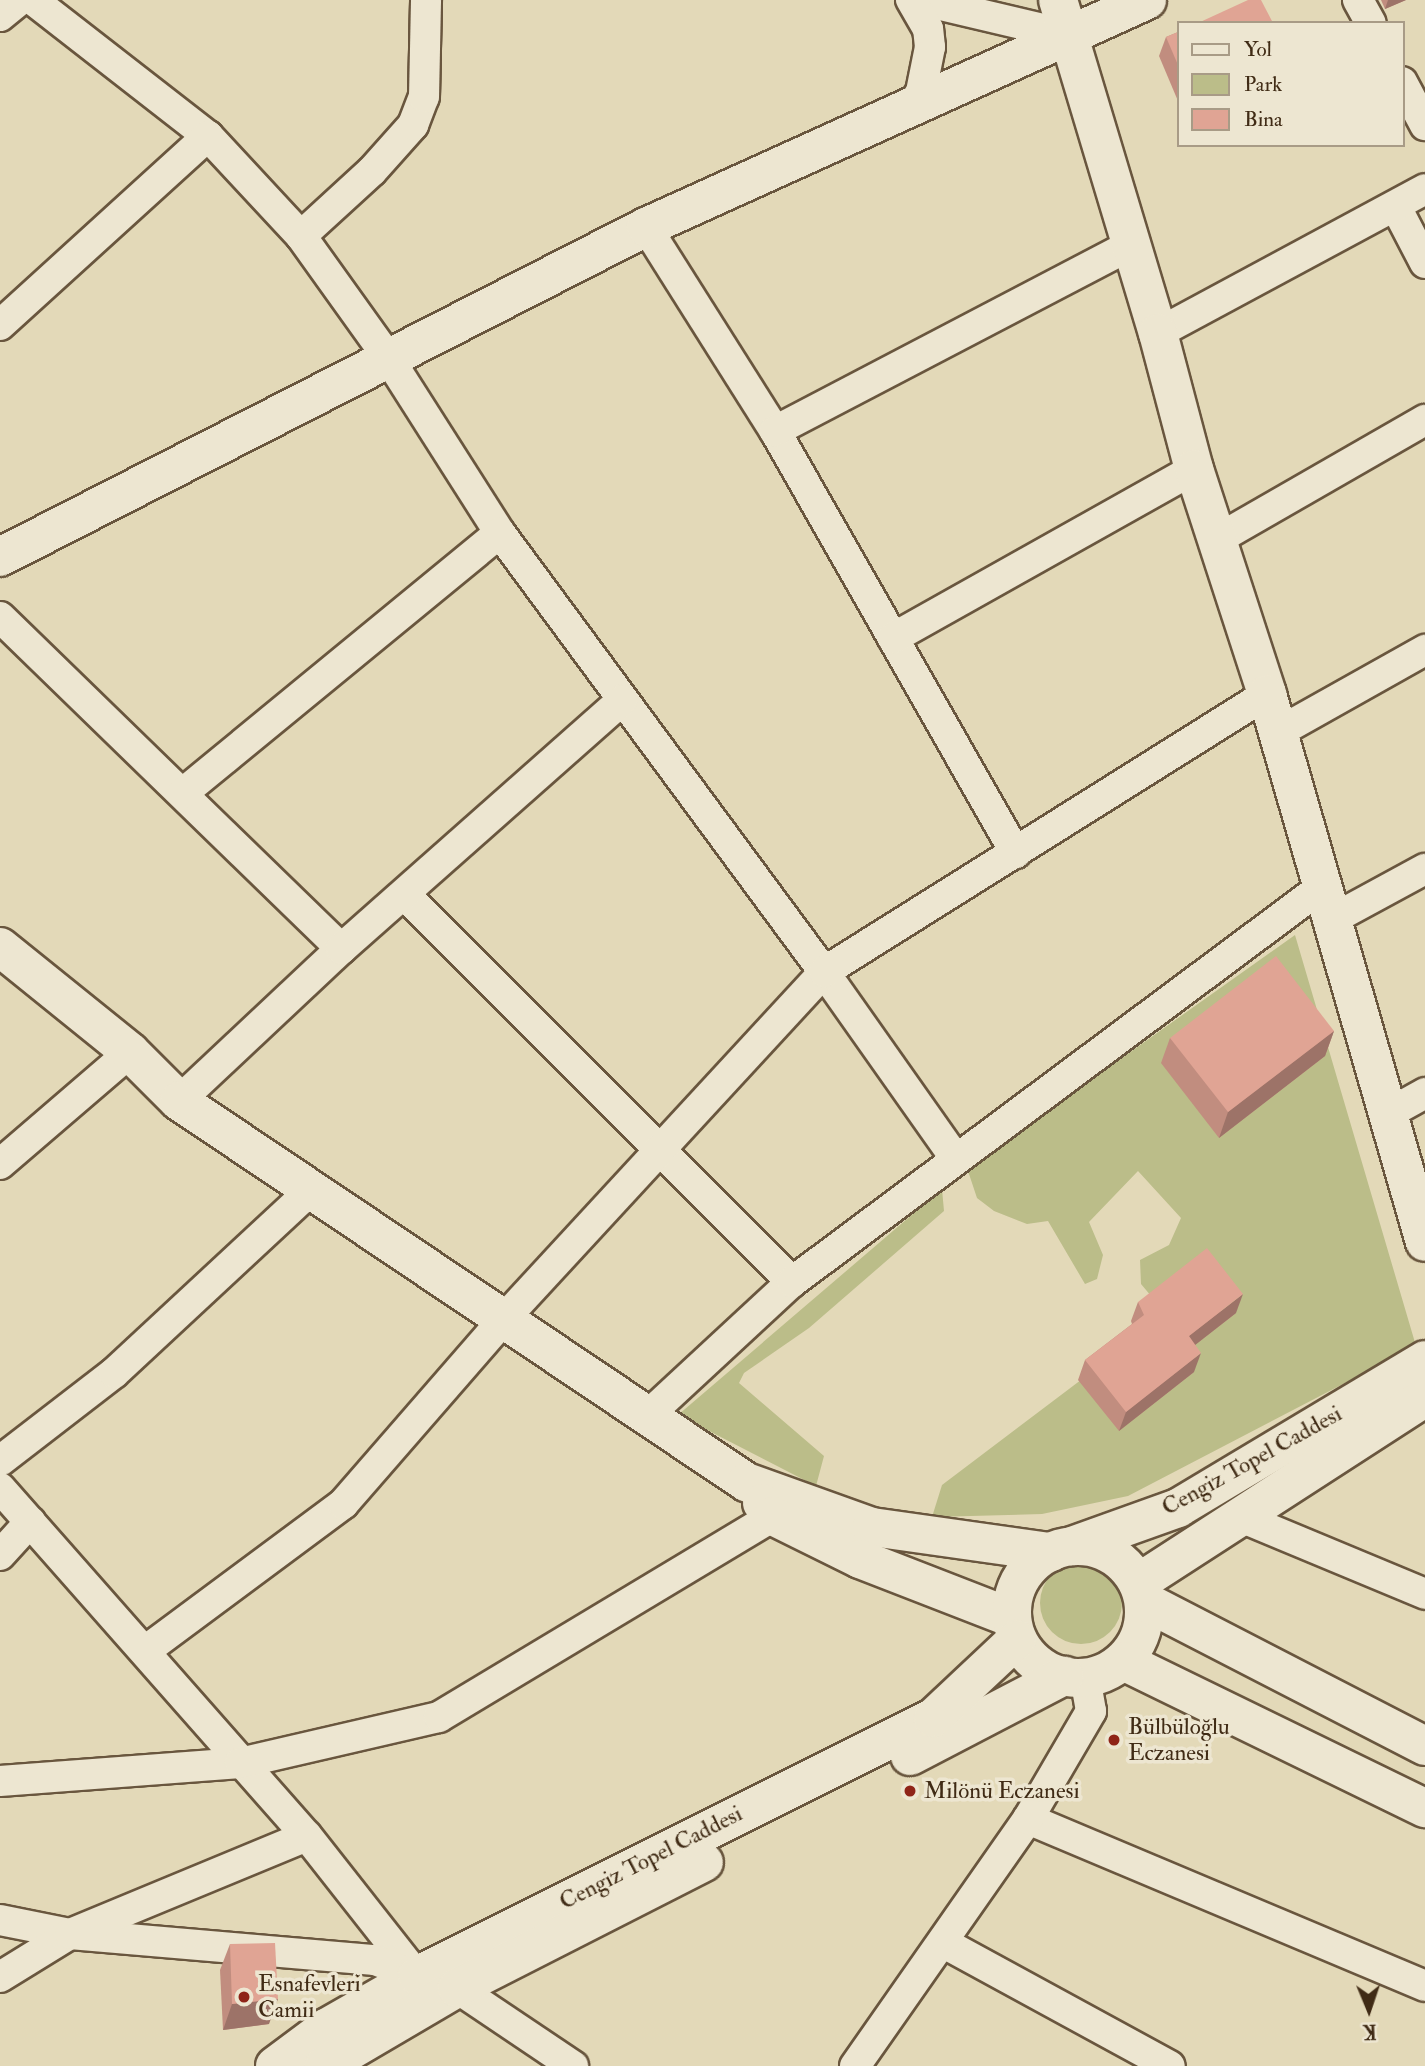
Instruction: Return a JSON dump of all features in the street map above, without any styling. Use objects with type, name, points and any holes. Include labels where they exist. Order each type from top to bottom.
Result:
[{"type":"street","points":[[0,16],[20,0]]},
{"type":"street","points":[[33,0],[208,135],[301,236],[389,359],[500,533],[824,972],[957,1159]]},
{"type":"street","points":[[301,236],[372,172],[413,125],[424,97],[426,0]]},
{"type":"street","points":[[910,108],[924,81],[930,47],[928,29],[911,0]]},
{"type":"street","points":[[920,0],[1063,17],[1147,0]]},
{"type":"street","points":[[1358,0],[1370,21]]},
{"type":"street","points":[[0,557],[646,227],[910,108],[1063,17]]},
{"type":"street","points":[[1063,17],[1158,333],[1194,470],[1267,694],[1326,904],[1391,1112],[1425,1242]]},
{"type":"street","points":[[1404,86],[1425,125]]},
{"type":"street","points":[[0,325],[208,135]]},
{"type":"street","points":[[1158,333],[1425,189]]},
{"type":"street","points":[[1396,207],[1425,263]]},
{"type":"street","points":[[646,227],[775,430],[1016,853]]},
{"type":"street","points":[[775,430],[1132,244]]},
{"type":"street","points":[[1216,540],[1425,420]]},
{"type":"street","points":[[893,638],[1194,470]]},
{"type":"street","points":[[183,793],[500,533]]},
{"type":"street","points":[[0,617],[341,949]]},
{"type":"street","points":[[1277,733],[1425,650]]},
{"type":"street","points":[[145,1651],[343,1504],[502,1321],[824,972],[1267,694]]},
{"type":"street","points":[[179,1101],[341,949],[406,896],[622,700]]},
{"type":"street","points":[[646,1417],[792,1282],[957,1159],[1326,904],[1425,869]]},
{"type":"street","points":[[406,896],[792,1282]]},
{"type":"street","points":[[0,947],[130,1052],[179,1101],[313,1188],[502,1321],[746,1482],[872,1527],[1110,1554],[1141,1592],[1425,1746]]},
{"type":"street","points":[[0,1164],[130,1052]]},
{"type":"street","points":[[1391,1112],[1425,1093]]},
{"type":"street","points":[[0,1461],[114,1373],[313,1188]]},
{"type":"street","name":"Cengiz Topel Caddesi","points":[[1061,1549],[1178,1508],[1425,1360]]},
{"type":"street","name":"Cengiz Topel Caddesi","points":[[1141,1592],[1238,1516],[1424,1399]]},
{"type":"street","points":[[746,1482],[772,1516],[860,1559],[1015,1628]]},
{"type":"street","points":[[0,1489],[307,1836],[417,1976]]},
{"type":"street","points":[[0,1781],[240,1763],[439,1717],[772,1516]]},
{"type":"street","points":[[1238,1516],[1425,1594]]},
{"type":"street","points":[[0,1555],[30,1522]]},
{"type":"street","points":[[855,2066],[944,1943],[1028,1819],[1091,1711],[1075,1677],[1029,1656],[1015,1628],[1021,1579],[1061,1549]]},
{"type":"street","points":[[1075,1677],[1123,1661],[1136,1644],[1141,1592]]},
{"type":"street","name":"Cengiz Topel Caddesi","points":[[275,2066],[326,2028],[417,1976],[933,1718],[1015,1628]]},
{"type":"street","points":[[1123,1661],[1425,1808]]},
{"type":"street","name":"Cengiz Topel Caddesi","points":[[324,2066],[457,1988],[1075,1677]]},
{"type":"street","points":[[1028,1819],[1425,1986]]},
{"type":"street","points":[[0,1977],[70,1934],[307,1836]]},
{"type":"street","points":[[0,1920],[70,1934],[375,1960],[417,1976]]},
{"type":"street","points":[[944,1943],[1170,2066]]},
{"type":"street","points":[[457,1988],[573,2066]]},
{"type":"green space","points":[[1295,935],[1416,1346],[1128,1496],[1042,1514],[932,1517],[942,1485],[1167,1315],[1141,1284],[1140,1260],[1169,1245],[1181,1218],[1138,1171],[1089,1222],[1103,1255],[1097,1279],[1085,1284],[1048,1221],[1027,1224],[994,1211],[977,1198],[967,1168]]},
{"type":"green space","points":[[942,1189],[944,1211],[809,1328],[744,1373],[739,1383],[824,1456],[816,1486],[678,1415]]},
{"type":"green space","points":[[1081,1562],[1097,1565],[1110,1574],[1119,1587],[1122,1603],[1119,1619],[1110,1632],[1097,1641],[1081,1644],[1065,1641],[1052,1632],[1043,1619],[1040,1603],[1043,1587],[1052,1574],[1065,1565]]},
{"type":"building","points":[[1248,0],[1261,0],[1272,21],[1202,21]]},
{"type":"building","points":[[1176,33],[1176,60],[1166,37]]},
{"type":"building","points":[[1276,956],[1334,1031],[1228,1112],[1170,1038]]},
{"type":"building","points":[[1207,1248],[1243,1294],[1189,1336],[1201,1353],[1126,1412],[1085,1360],[1144,1315],[1138,1302]]},
{"type":"building","points":[[275,1943],[278,1999],[232,2004],[230,1944]]},
{"type":"place","name":"Bülbüloğlu Eczanesi","points":[[1114,1740]]},
{"type":"place","name":"Milönü Eczanesi","points":[[910,1791]]},
{"type":"place","name":"Esnafevleri Camii","points":[[244,1997]]}]
